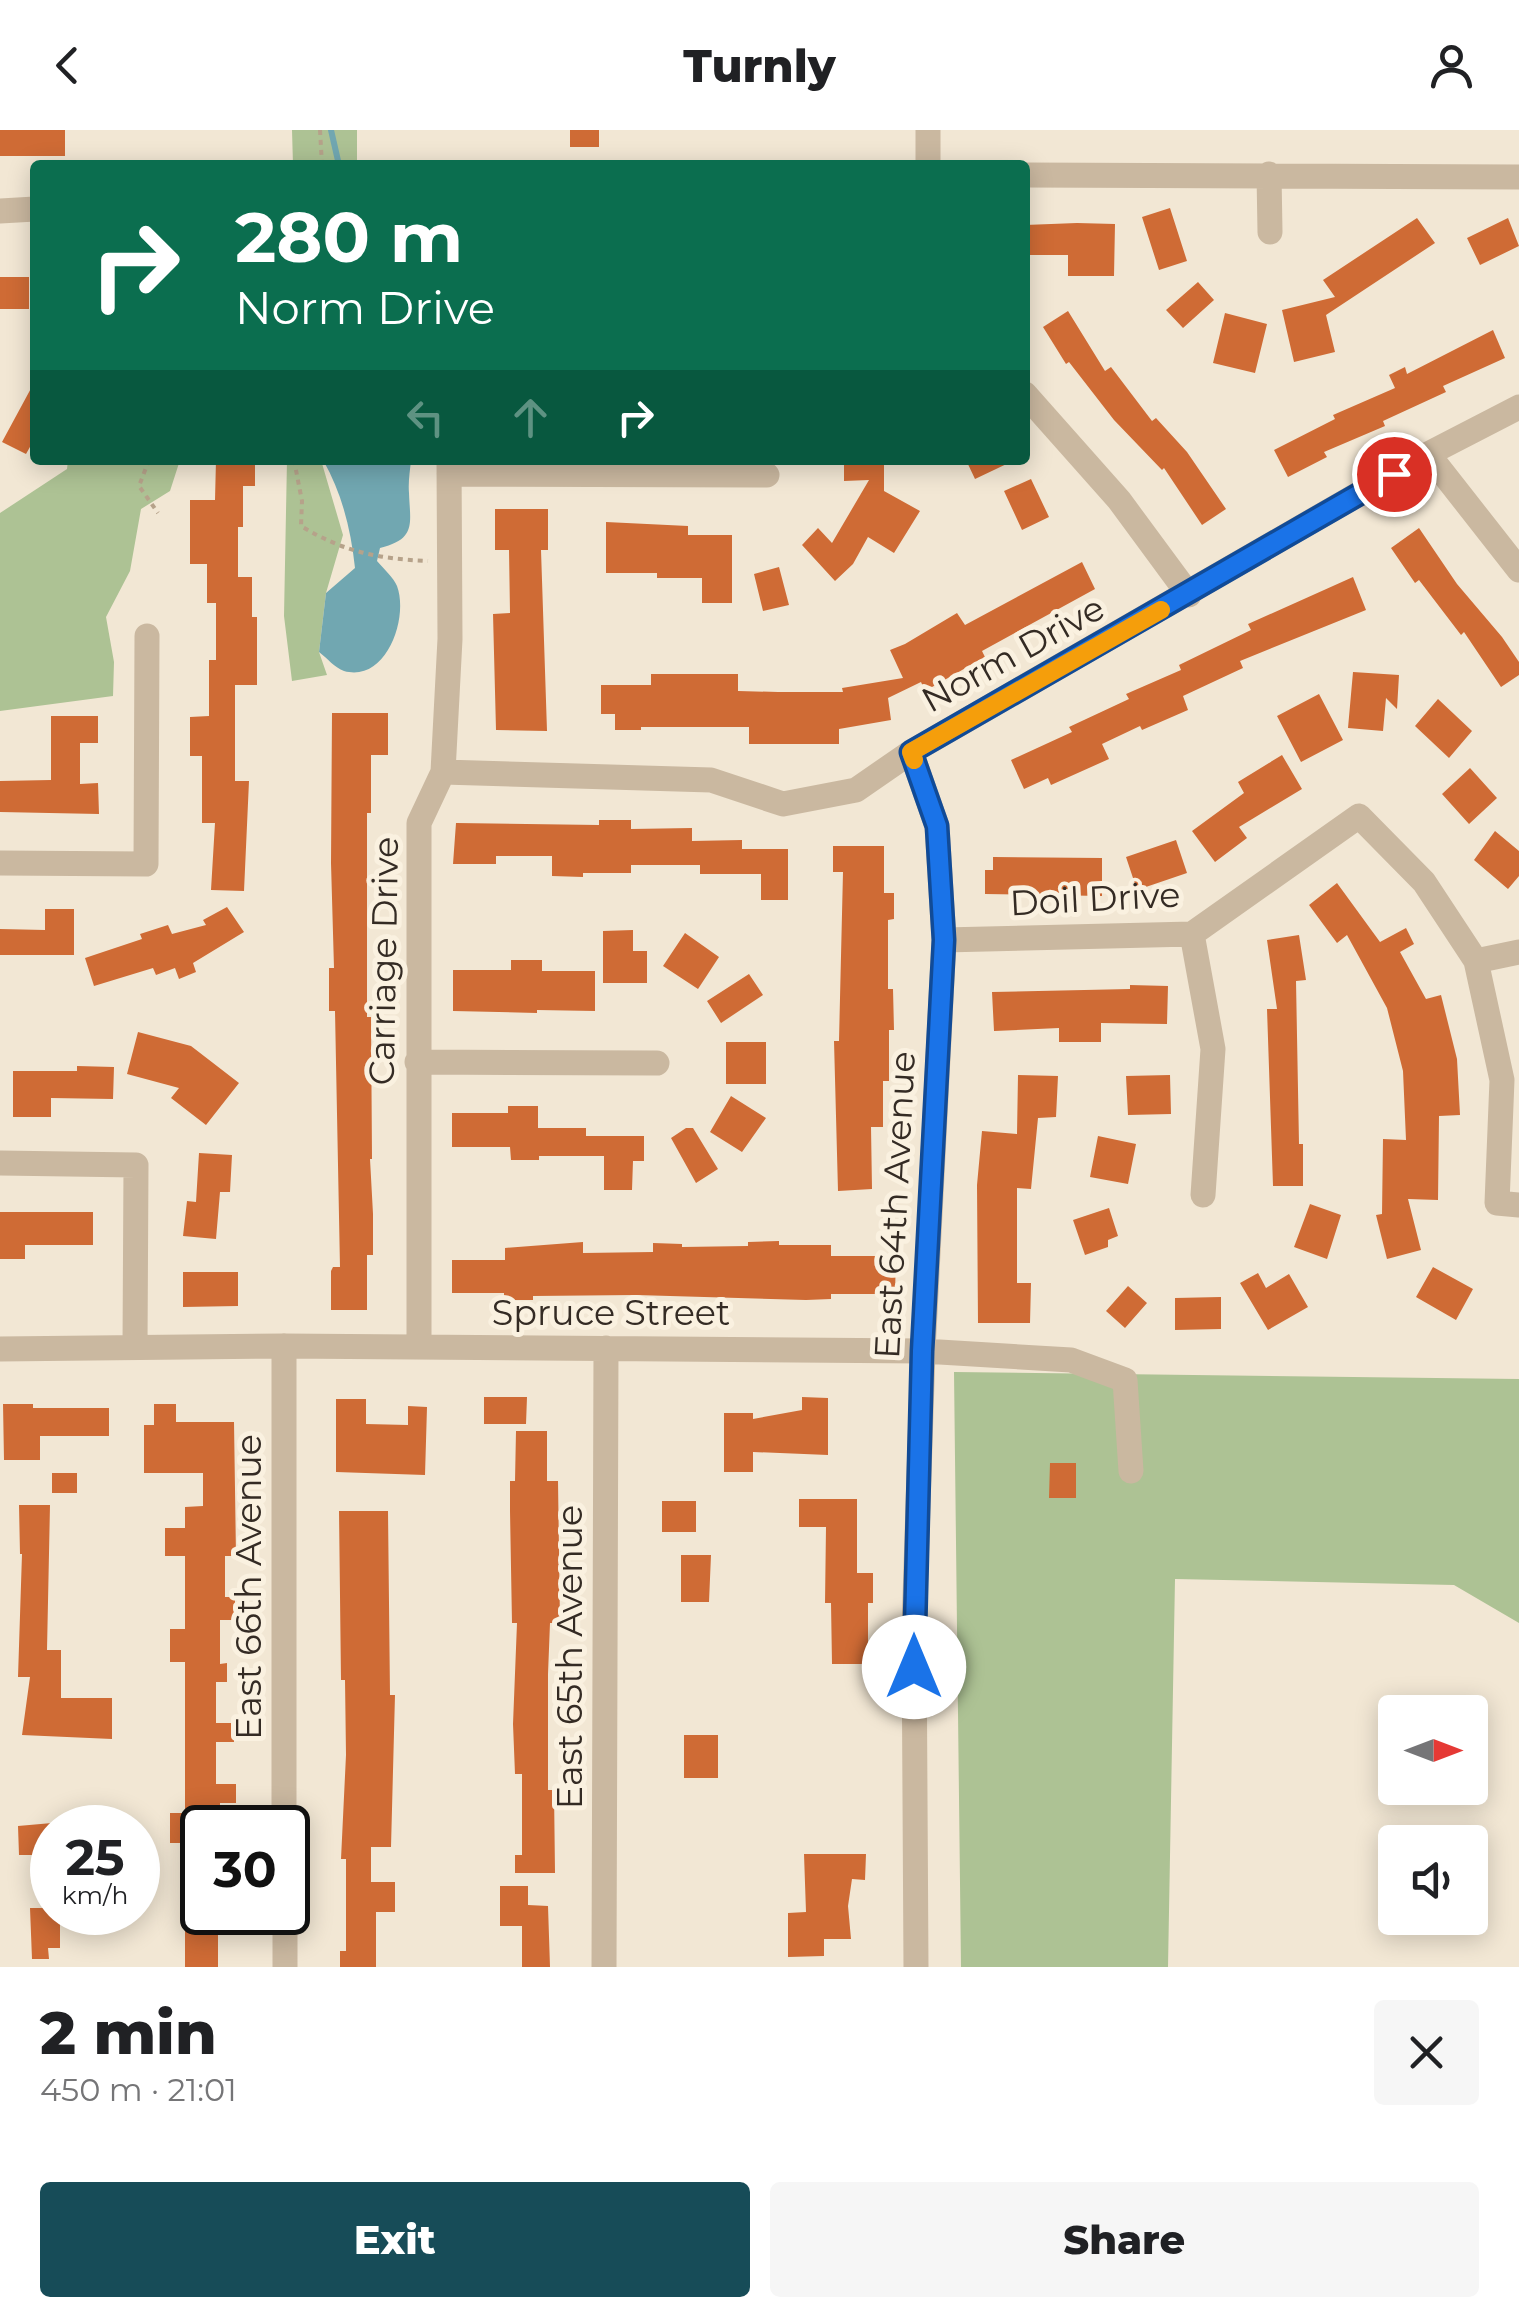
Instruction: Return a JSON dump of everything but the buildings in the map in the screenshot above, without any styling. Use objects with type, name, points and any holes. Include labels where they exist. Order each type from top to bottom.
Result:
[{"type":"street","points":[[928,130],[928,160]]},
{"type":"street","points":[[1270,174],[1270,232]]},
{"type":"street","points":[[1030,175],[1519,177]]},
{"type":"street","points":[[0,211],[30,209]]},
{"type":"street","points":[[1030,400],[1119,500],[1189,594]]},
{"type":"street","name":"Norm Drive","points":[[442,772],[711,780],[782,804],[856,790],[911,752],[1428,454],[1519,407]]},
{"type":"street","points":[[1428,454],[1519,570]]},
{"type":"street","points":[[449,467],[767,476]]},
{"type":"street","name":"Carriage Drive","points":[[419,1347],[419,823],[442,772],[450,638],[449,467]]},
{"type":"street","points":[[0,863],[146,864],[146,636]]},
{"type":"street","name":"East 64th Avenue","points":[[911,752],[937,826],[944,940],[922,1351],[914,1629],[916,1967]]},
{"type":"street","name":"Doil Drive","points":[[944,940],[1192,934],[1359,816],[1424,882],[1476,961],[1502,1080],[1497,1203],[1519,1205]]},
{"type":"street","points":[[1192,934],[1213,1049],[1204,1194]]},
{"type":"street","points":[[1476,961],[1519,952]]},
{"type":"street","points":[[417,1062],[657,1064]]},
{"type":"street","points":[[0,1163],[136,1165],[136,1346]]},
{"type":"street","name":"Spruce Street","points":[[0,1350],[136,1346],[606,1348],[922,1351],[1070,1360],[1125,1380],[1132,1471]]},
{"type":"street","name":"East 66th Avenue","points":[[284,1346],[284,1805]]},
{"type":"street","name":"East 65th Avenue","points":[[604,1967],[606,1348]]},
{"type":"street","points":[[284,1935],[284,1967]]},
{"type":"path","points":[[320,130],[322,160]]},
{"type":"path","points":[[147,465],[138,486],[158,513]]},
{"type":"path","points":[[295,465],[302,526],[348,550],[394,560],[433,562]]},
{"type":"green space","points":[[292,130],[357,130],[357,160],[293,160]]},
{"type":"green space","points":[[67,465],[178,465],[170,491],[141,509],[130,571],[106,617],[114,662],[113,696],[0,711],[0,513],[67,469]]},
{"type":"green space","points":[[287,465],[322,465],[343,535],[326,593],[319,652],[327,675],[292,681],[284,616]]},
{"type":"green space","points":[[954,1372],[1519,1379],[1519,1623],[1454,1585],[1175,1579],[1168,1967],[961,1967]]},
{"type":"water","points":[[325,465],[411,465],[409,528],[400,540],[380,548],[377,561],[397,586],[397,630],[382,658],[359,672],[341,670],[319,652],[326,593],[355,568],[345,512]]},
{"type":"waterway","points":[[331,130],[338,160]]},
{"type":"slow traffic","points":[[914,760],[911,752],[1161,610]]},
{"type":"route","points":[[914,1667],[922,1351],[944,940],[937,826],[911,752],[1394,474]]}]
